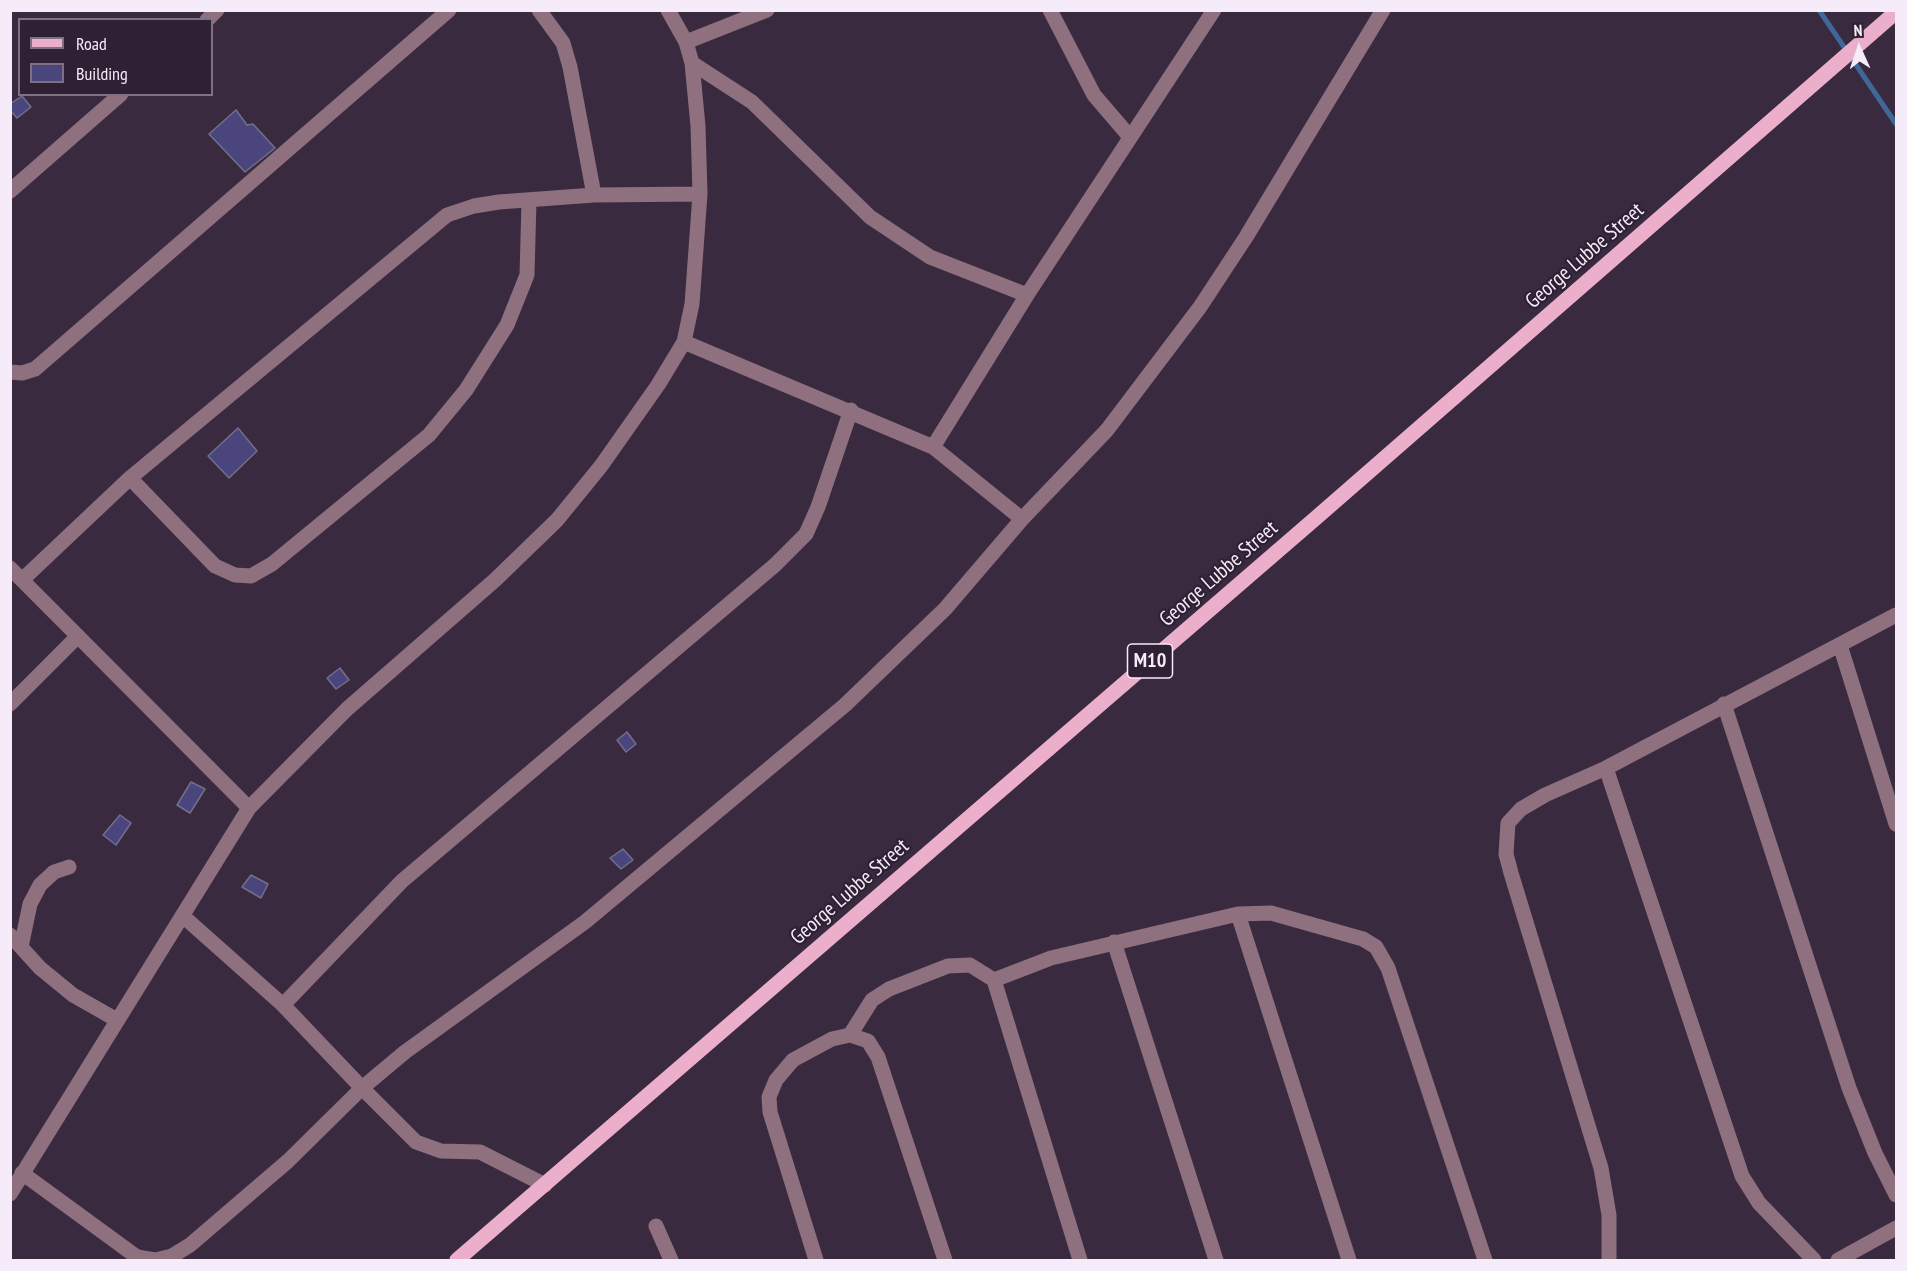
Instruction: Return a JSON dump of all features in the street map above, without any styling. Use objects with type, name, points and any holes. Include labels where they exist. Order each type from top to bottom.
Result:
[{"type":"main road","points":[[1866,37],[1884,10]]},
{"type":"main road","name":"George Lubbe Street","points":[[457,1260],[1317,517],[1781,113],[1840,58],[1896,12]]},
{"type":"main road","points":[[1866,37],[1896,25]]},
{"type":"street","points":[[10,372],[22,373],[35,369],[449,10]]},
{"type":"street","points":[[539,10],[563,44],[570,67],[594,195]]},
{"type":"street","points":[[10,1194],[117,1020],[184,917],[249,808],[347,709],[495,580],[557,520],[601,466],[658,386],[684,342],[692,303],[700,194],[698,126],[692,63],[686,42],[668,10]]},
{"type":"street","points":[[686,42],[767,10]]},
{"type":"street","points":[[1050,10],[1094,95],[1130,137]]},
{"type":"street","points":[[933,447],[1027,295],[1214,10]]},
{"type":"street","points":[[22,1173],[137,1257],[155,1260],[172,1256],[190,1245],[288,1161],[362,1088],[405,1052],[585,922],[845,705],[945,609],[1022,519],[1107,430],[1200,307],[1246,237],[1383,10]]},
{"type":"street","points":[[692,63],[752,102],[870,217],[930,257],[1027,295]]},
{"type":"street","points":[[10,191],[119,96]]},
{"type":"street","points":[[22,580],[130,478],[447,215],[474,206],[594,195],[700,194]]},
{"type":"street","points":[[130,478],[215,566],[235,575],[251,576],[272,564],[429,435],[466,390],[507,325],[527,275],[529,201]]},
{"type":"street","points":[[684,342],[851,410],[933,447],[1022,519]]},
{"type":"street","points":[[283,1005],[402,881],[776,565],[806,534],[821,499],[851,410]]},
{"type":"street","points":[[10,568],[249,808]]},
{"type":"street","points":[[1609,1260],[1609,1215],[1602,1168],[1506,854],[1509,823],[1521,809],[1545,795],[1606,768],[1896,615]]},
{"type":"street","points":[[10,704],[78,636]]},
{"type":"street","points":[[1840,645],[1896,824]]},
{"type":"street","points":[[1724,704],[1849,1088],[1875,1153],[1896,1195]]},
{"type":"street","points":[[1606,768],[1742,1176],[1759,1203],[1814,1260]]},
{"type":"street","points":[[21,947],[30,904],[39,885],[54,872],[69,867]]},
{"type":"street","points":[[993,980],[1051,958],[1238,914],[1271,913],[1363,939],[1376,947],[1388,968],[1485,1260]]},
{"type":"street","points":[[1238,914],[1349,1260]]},
{"type":"street","points":[[184,917],[283,1005],[416,1142],[441,1151],[480,1152],[545,1185]]},
{"type":"street","points":[[10,935],[40,968],[73,995],[117,1020]]},
{"type":"street","points":[[1114,942],[1216,1260]]},
{"type":"street","points":[[850,1035],[872,1000],[889,989],[948,966],[970,965],[993,980],[1080,1260]]},
{"type":"street","points":[[816,1260],[770,1112],[769,1097],[777,1080],[794,1060],[832,1039],[850,1035],[868,1041],[879,1057],[945,1260]]},
{"type":"street","points":[[656,1226],[671,1260]]},
{"type":"street","points":[[1838,1260],[1896,1228]]},
{"type":"building","points":[[22,96],[31,107],[17,118],[10,110],[10,104]]},
{"type":"building","points":[[236,110],[247,125],[253,124],[275,148],[245,172],[209,134]]},
{"type":"building","points":[[238,428],[257,451],[229,478],[208,456]]},
{"type":"building","points":[[340,668],[349,680],[336,689],[327,678]]},
{"type":"building","points":[[627,732],[636,744],[626,752],[617,740]]},
{"type":"building","points":[[191,782],[205,789],[190,813],[177,805]]},
{"type":"building","points":[[120,815],[131,823],[116,845],[103,835]]},
{"type":"building","points":[[623,849],[633,860],[621,869],[610,858]]},
{"type":"building","points":[[251,875],[268,884],[261,898],[242,887]]},
{"type":"waterway","points":[[1819,10],[1896,124]]}]
